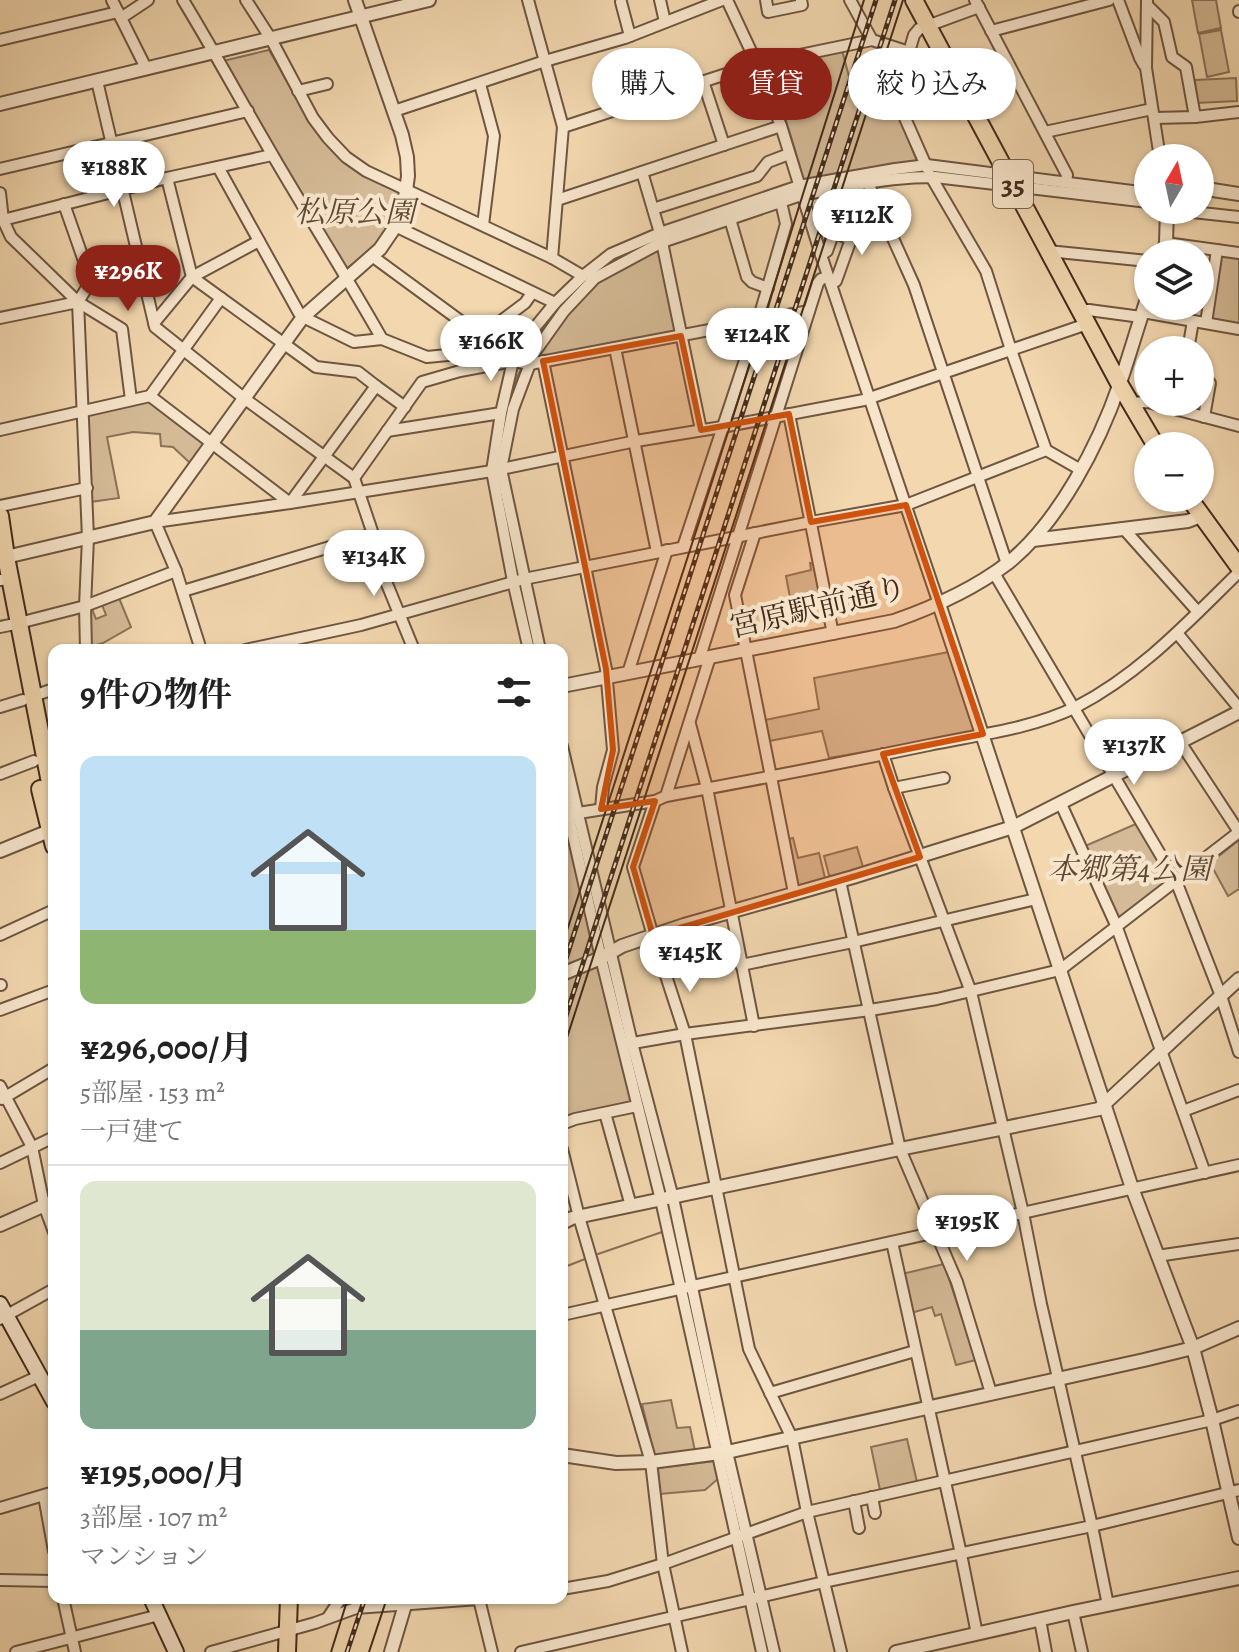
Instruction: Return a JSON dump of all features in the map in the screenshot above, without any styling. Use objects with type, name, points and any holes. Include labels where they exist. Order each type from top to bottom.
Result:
[{"type":"main road","name":"35","points":[[914,0],[1148,432]]},
{"type":"main road","points":[[1198,512],[1239,570]]},
{"type":"main road","points":[[0,516],[2,569],[10,625],[44,757],[48,792]]},
{"type":"main road","points":[[2,569],[10,625]]},
{"type":"main road","points":[[2,1313],[47,1382]]},
{"type":"main road","points":[[154,1604],[176,1652]]},
{"type":"main road","points":[[290,1604],[297,1652]]},
{"type":"main road","points":[[287,1652],[297,1604]]},
{"type":"street","points":[[112,0],[146,68]]},
{"type":"street","points":[[0,40],[120,15],[148,0]]},
{"type":"street","points":[[183,0],[382,339]]},
{"type":"street","points":[[246,0],[271,39],[313,118],[346,157],[366,171],[552,258],[583,276]]},
{"type":"street","points":[[155,522],[303,317],[380,249],[404,205],[407,157],[355,0]]},
{"type":"street","points":[[0,104],[429,0]]},
{"type":"street","points":[[528,0],[563,127],[552,258]]},
{"type":"street","points":[[660,0],[665,22]]},
{"type":"street","points":[[394,111],[630,36],[725,0],[749,48]]},
{"type":"street","points":[[766,0],[768,12],[802,5],[801,0]]},
{"type":"street","points":[[991,31],[1109,0]]},
{"type":"street","points":[[1118,0],[1146,68]]},
{"type":"street","points":[[621,2],[630,36]]},
{"type":"street","points":[[854,3],[872,40]]},
{"type":"street","points":[[1147,3],[1146,68],[1158,144]]},
{"type":"street","points":[[1147,3],[1164,22],[1172,57],[1186,67],[1195,117]]},
{"type":"street","points":[[910,48],[919,29],[977,4],[1067,175],[1066,182]]},
{"type":"street","points":[[832,48],[872,40],[897,48]]},
{"type":"street","points":[[97,81],[155,327],[245,399],[354,478],[373,534],[380,567],[412,644]]},
{"type":"street","points":[[298,91],[327,84]]},
{"type":"street","points":[[480,84],[494,136],[483,225]]},
{"type":"street","points":[[704,84],[724,145]]},
{"type":"street","points":[[0,169],[248,111]]},
{"type":"street","points":[[1045,132],[1153,114],[1195,117],[1239,112]]},
{"type":"street","points":[[563,127],[592,117]]},
{"type":"street","points":[[779,120],[1132,1188],[1193,1348],[1234,1491],[1239,1538]]},
{"type":"street","points":[[904,120],[929,171],[986,271],[1046,450],[1081,470]]},
{"type":"street","points":[[557,200],[781,126]]},
{"type":"street","points":[[653,209],[757,176],[768,162],[789,154]]},
{"type":"street","points":[[3,220],[272,155]]},
{"type":"street","points":[[218,167],[303,317],[354,342],[382,339],[427,357],[468,353],[481,336],[525,303],[532,293]]},
{"type":"street","points":[[528,644],[497,470],[501,413],[532,331],[555,303],[611,254],[800,190],[895,169],[1134,200]]},
{"type":"street","points":[[497,470],[522,362],[534,353],[564,311],[595,278],[661,237],[781,202],[800,190],[850,186],[929,171]]},
{"type":"street","points":[[642,172],[661,237],[701,430]]},
{"type":"street","points":[[167,178],[192,277],[316,367],[358,372],[405,407]]},
{"type":"street","points":[[1012,182],[1066,182],[1134,191]]},
{"type":"street","points":[[868,183],[914,285],[1007,564]]},
{"type":"street","points":[[821,255],[827,251],[850,186]]},
{"type":"street","points":[[1214,190],[1239,194]]},
{"type":"street","points":[[0,193],[3,220],[11,237],[78,302],[122,329],[131,400]]},
{"type":"street","points":[[683,547],[768,288],[786,224],[781,202]]},
{"type":"street","points":[[64,204],[91,281]]},
{"type":"street","points":[[1214,214],[1239,217]]},
{"type":"street","points":[[730,219],[747,277],[768,288]]},
{"type":"street","points":[[395,226],[555,303]]},
{"type":"street","points":[[666,796],[690,724],[736,537],[818,283],[821,279],[836,281],[851,239],[834,233]]},
{"type":"street","points":[[154,323],[192,277],[259,241]]},
{"type":"street","points":[[1214,250],[1239,253]]},
{"type":"street","points":[[1206,323],[1217,250]]},
{"type":"street","points":[[1048,251],[1134,260]]},
{"type":"street","points":[[372,256],[481,336]]},
{"type":"street","points":[[86,644],[87,488],[78,302],[91,281],[141,268]]},
{"type":"street","points":[[0,430],[150,396],[221,298]]},
{"type":"street","points":[[0,318],[78,302]]},
{"type":"street","points":[[354,478],[422,382],[460,371],[543,361],[809,311]]},
{"type":"street","points":[[2,569],[88,538],[155,522],[497,470],[869,398],[1011,350],[1083,317],[1134,314]]},
{"type":"street","name":"宮原駅前通り","points":[[568,685],[894,621],[939,604],[994,573],[1033,540],[1081,470],[1120,385],[1140,320]]},
{"type":"street","points":[[1186,320],[1239,329]]},
{"type":"street","points":[[1190,336],[1193,321]]},
{"type":"street","points":[[615,348],[662,551],[628,673]]},
{"type":"street","points":[[543,361],[607,677],[613,750],[603,787],[601,809]]},
{"type":"street","points":[[290,503],[376,386]]},
{"type":"street","points":[[150,396],[290,503]]},
{"type":"street","points":[[1130,403],[1134,403]]},
{"type":"street","points":[[387,431],[501,413]]},
{"type":"street","points":[[789,414],[833,634]]},
{"type":"street","points":[[1204,417],[1239,426]]},
{"type":"street","points":[[273,644],[361,625],[519,580],[906,505],[1046,450]]},
{"type":"street","points":[[0,506],[87,488]]},
{"type":"street","points":[[1052,515],[1054,528],[1067,535]]},
{"type":"street","points":[[1033,540],[1188,521],[1201,516]]},
{"type":"street","points":[[155,522],[176,571],[199,644]]},
{"type":"street","points":[[1123,528],[1198,612]]},
{"type":"street","points":[[755,533],[735,595],[794,893]]},
{"type":"street","points":[[183,591],[373,534]]},
{"type":"street","points":[[571,814],[655,801],[666,796],[983,734],[1024,725],[1074,708],[1119,682],[1177,633],[1239,570]]},
{"type":"street","points":[[10,625],[85,606],[176,571]]},
{"type":"street","points":[[994,573],[1176,881],[1237,1035],[1239,1052]]},
{"type":"street","points":[[519,580],[538,644]]},
{"type":"street","points":[[568,971],[653,936],[1013,827],[1239,710],[1177,633]]},
{"type":"street","points":[[0,707],[48,691]]},
{"type":"street","points":[[690,724],[707,788],[754,1026]]},
{"type":"street","points":[[628,1044],[870,1010],[971,992],[1060,970],[1239,832],[1180,742]]},
{"type":"street","points":[[883,754],[971,992],[1023,1213],[1108,1605]]},
{"type":"street","points":[[0,774],[44,757]]},
{"type":"street","points":[[894,788],[944,778]]},
{"type":"street","points":[[568,791],[666,1199],[742,1535],[756,1599],[762,1652]]},
{"type":"street","points":[[655,801],[633,867],[685,1034],[749,1349],[792,1438],[841,1652]]},
{"type":"street","points":[[1061,804],[1116,925],[1205,1173]]},
{"type":"street","points":[[0,851],[48,837]]},
{"type":"street","points":[[840,881],[900,1149],[957,1282],[991,1393]]},
{"type":"street","points":[[741,965],[1036,899]]},
{"type":"street","points":[[0,935],[48,913]]},
{"type":"street","points":[[568,1221],[1099,1109],[1239,979]]},
{"type":"street","points":[[0,1010],[48,992]]},
{"type":"street","points":[[628,1044],[637,1106],[666,1199]]},
{"type":"street","points":[[3,1098],[48,1072]]},
{"type":"street","points":[[0,1086],[3,1098],[32,1147],[48,1200]]},
{"type":"street","points":[[1183,1111],[1239,1090]]},
{"type":"street","points":[[568,1122],[637,1106]]},
{"type":"street","points":[[605,1113],[631,1206]]},
{"type":"street","points":[[0,1163],[48,1140]]},
{"type":"street","points":[[568,1313],[1239,1165]]},
{"type":"street","points":[[568,1173],[651,1462],[663,1564],[682,1652]]},
{"type":"street","points":[[0,1225],[48,1203]]},
{"type":"street","points":[[892,1242],[977,1634]]},
{"type":"street","points":[[1157,1256],[1239,1244]]},
{"type":"street","points":[[2,1313],[48,1292]]},
{"type":"street","points":[[568,1456],[616,1463],[722,1453],[1193,1348],[1239,1328]]},
{"type":"street","points":[[770,1393],[915,1351]]},
{"type":"street","points":[[0,1394],[47,1382]]},
{"type":"street","points":[[568,1588],[608,1581],[663,1564],[807,1512],[1212,1420],[1239,1411]]},
{"type":"street","points":[[521,1652],[824,1582],[1092,1526],[1234,1491]]},
{"type":"street","points":[[0,1508],[48,1494]]},
{"type":"street","points":[[872,1497],[875,1513]]},
{"type":"street","points":[[854,1501],[859,1528]]},
{"type":"street","points":[[896,1652],[1239,1578]]},
{"type":"street","points":[[0,1580],[48,1581]]},
{"type":"street","points":[[756,1599],[774,1652]]},
{"type":"street","points":[[64,1604],[75,1652]]},
{"type":"street","points":[[329,1617],[337,1604]]},
{"type":"street","points":[[211,1652],[315,1623],[356,1608],[383,1604]]},
{"type":"street","points":[[391,1652],[397,1604]]},
{"type":"street","points":[[484,1604],[492,1652]]},
{"type":"street","points":[[1073,1612],[1082,1652]]},
{"type":"street","points":[[16,1652],[159,1615]]},
{"type":"street","points":[[1040,1620],[1046,1652]]},
{"type":"highlighted area","points":[[681,336],[701,430],[789,414],[811,522],[906,505],[983,734],[883,754],[920,857],[653,936],[633,867],[655,801],[601,809],[613,750],[606,669],[543,361]]},
{"type":"green space","points":[[1192,0],[1216,0],[1221,28],[1198,33]]},
{"type":"green space","points":[[1221,30],[1229,72],[1207,77],[1199,34]]},
{"type":"green space","name":"松原公園","points":[[269,50],[326,144],[362,175],[400,192],[385,230],[374,247],[346,269],[223,61]]},
{"type":"green space","points":[[842,50],[848,73],[848,120],[901,120],[918,164],[804,181],[785,120],[832,120],[832,52]]},
{"type":"green space","points":[[1236,78],[1237,101],[1196,103],[1195,80]]},
{"type":"green space","points":[[659,249],[677,332],[533,360],[564,313],[597,279]]},
{"type":"green space","points":[[1220,254],[1239,256],[1239,324],[1214,319],[1214,289]]},
{"type":"green space","points":[[149,399],[207,442],[190,463],[173,447],[161,446],[160,434],[133,432],[107,437],[119,498],[90,502],[87,415]]},
{"type":"green space","points":[[810,563],[815,564],[822,597],[791,603],[786,576],[811,570]]},
{"type":"green space","points":[[119,598],[131,627],[103,643],[89,644],[89,612],[92,609],[96,619],[106,615],[102,605]]},
{"type":"green space","points":[[949,652],[977,732],[829,758],[822,731],[769,741],[765,720],[819,709],[814,678]]},
{"type":"green space","name":"本郷第4公園","points":[[1138,823],[1172,879],[1117,920],[1085,846]]},
{"type":"green space","points":[[568,833],[596,953],[568,965]]},
{"type":"green space","points":[[793,838],[798,858],[819,853],[825,878],[801,886],[798,884],[789,839]]},
{"type":"green space","points":[[1239,840],[1239,889],[1228,896],[1210,863]]},
{"type":"green space","points":[[857,847],[863,867],[829,875],[824,856]]},
{"type":"green space","points":[[598,963],[632,1102],[568,1117],[568,976]]},
{"type":"green space","points":[[944,1264],[976,1360],[956,1365],[941,1314],[935,1316],[932,1307],[911,1313],[902,1274]]},
{"type":"green space","points":[[671,1400],[677,1428],[690,1427],[695,1451],[655,1457],[642,1404]]},
{"type":"green space","points":[[907,1439],[917,1482],[880,1490],[871,1447]]},
{"type":"green space","points":[[715,1461],[719,1478],[705,1490],[660,1494],[658,1468]]},
{"type":"waterway","points":[[532,347],[579,287]]},
{"type":"waterway","points":[[511,391],[522,367]]},
{"type":"waterway","points":[[503,503],[518,575]]},
{"type":"waterway","points":[[521,585],[524,598]]},
{"type":"waterway","points":[[654,1147],[666,1195]]},
{"type":"waterway","points":[[668,1205],[676,1238]]},
{"type":"waterway","points":[[598,1254],[665,1231]]},
{"type":"waterway","points":[[568,1266],[585,1259]]},
{"type":"tram line","points":[[568,927],[864,0]]},
{"type":"tram line","points":[[568,1034],[903,0]]},
{"type":"tram line","points":[[331,1652],[346,1604]]},
{"type":"tram line","points":[[369,1652],[385,1604]]},
{"type":"railway","points":[[568,952],[876,0]]},
{"type":"railway","points":[[568,1009],[895,0]]},
{"type":"railway","points":[[347,1652],[363,1604]]}]
